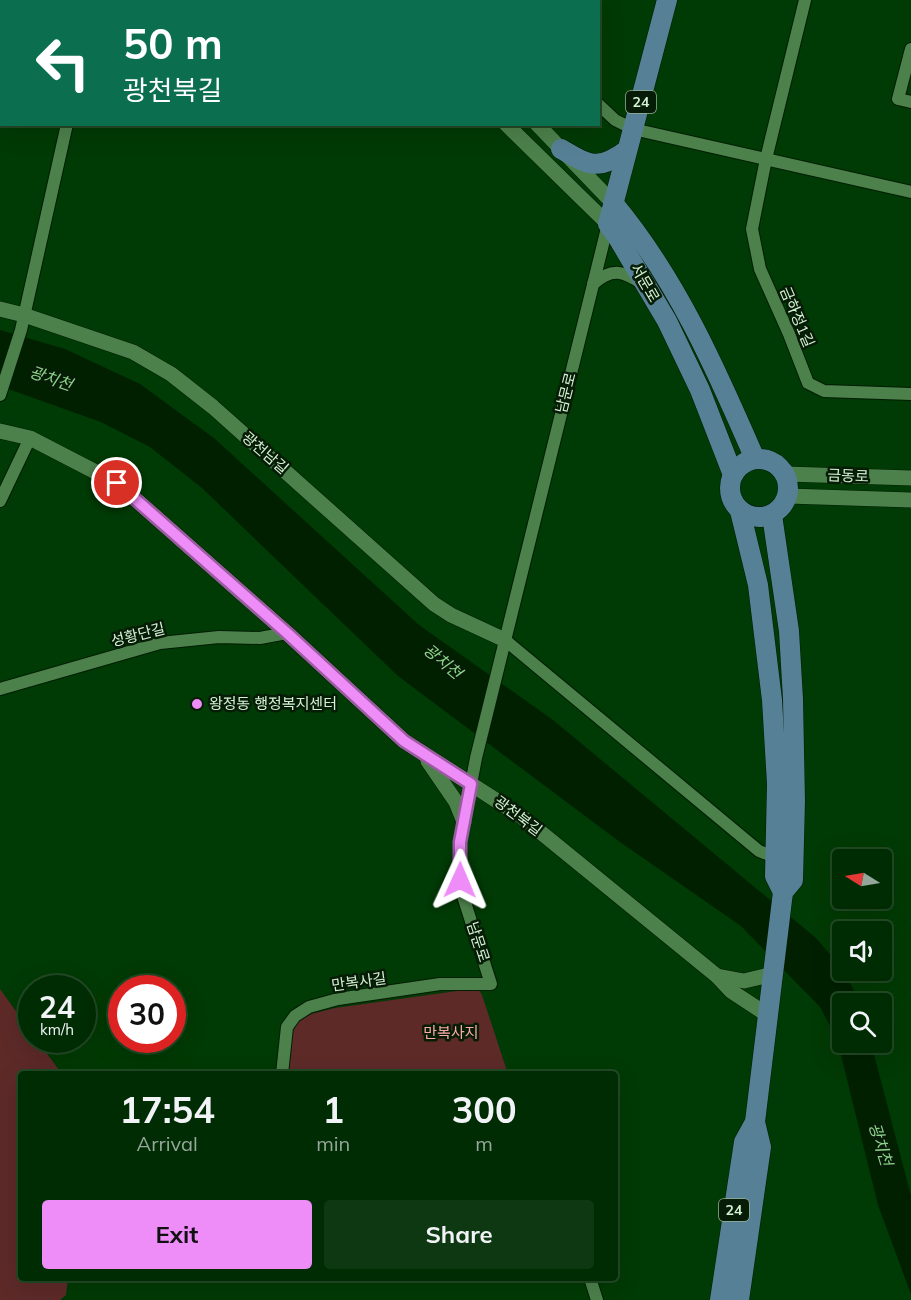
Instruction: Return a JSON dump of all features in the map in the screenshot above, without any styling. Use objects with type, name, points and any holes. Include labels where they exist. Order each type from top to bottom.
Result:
[{"type":"main road","name":"남문로","points":[[608,224],[667,0]]},
{"type":"main road","points":[[561,149],[581,161],[594,164],[612,161],[627,150]]},
{"type":"main road","name":"서문로","points":[[613,203],[655,259],[686,313],[723,383],[755,459]]},
{"type":"main road","name":"서문로","points":[[608,224],[667,321],[700,390],[733,475]]},
{"type":"main road","points":[[755,459],[738,467],[730,485],[730,495],[734,504],[749,516],[759,518],[772,515],[784,505],[789,486],[786,474]]},
{"type":"main road","name":"금동로","points":[[755,459],[774,462],[786,474]]},
{"type":"main road","points":[[740,511],[758,585],[772,700],[777,784],[776,876],[783,892],[774,971]]},
{"type":"main road","points":[[772,515],[789,631],[793,699],[794,880],[783,892]]},
{"type":"main road","points":[[772,700],[793,699]]},
{"type":"main road","name":"24","points":[[720,1300],[744,1143],[755,1122],[774,971]]},
{"type":"main road","name":"24","points":[[740,1300],[761,1147],[755,1122]]},
{"type":"street","name":"금하정1길","points":[[805,0],[766,159],[752,229],[760,269],[808,383],[824,391],[911,394]]},
{"type":"street","points":[[911,49],[898,99],[911,102]]},
{"type":"street","points":[[600,106],[615,120],[633,129],[911,192]]},
{"type":"street","points":[[0,395],[21,330],[67,126]]},
{"type":"street","name":"서문로","points":[[508,126],[608,224]]},
{"type":"street","name":"서문로","points":[[539,126],[613,203]]},
{"type":"street","name":"남문로","points":[[491,984],[461,887],[459,862],[464,822],[476,758],[500,657],[608,224]]},
{"type":"street","points":[[593,284],[608,273],[620,273],[632,276],[647,287]]},
{"type":"street","name":"광천남길","points":[[0,309],[133,352],[168,372],[213,406],[434,604],[451,615],[505,640]]},
{"type":"street","name":"광천북길","points":[[0,431],[30,438],[117,483],[287,633],[404,741],[522,818],[717,976],[731,991],[769,1016]]},
{"type":"street","points":[[0,501],[30,438]]},
{"type":"street","name":"금동로","points":[[786,474],[911,478]]},
{"type":"street","name":"금동로","points":[[788,496],[911,500]]},
{"type":"street","name":"성황단길","points":[[0,689],[160,642],[219,637],[260,638],[287,633]]},
{"type":"street","points":[[505,640],[759,851],[777,858]]},
{"type":"street","points":[[425,756],[456,802],[464,822]]},
{"type":"street","points":[[717,976],[744,981],[774,971]]},
{"type":"street","name":"만복사길","points":[[282,1071],[287,1027],[295,1016],[309,1006],[338,999],[440,984],[491,984]]},
{"type":"street","points":[[591,1281],[597,1300]]},
{"type":"green space","points":[[0,989],[18,1014],[18,1053],[47,1053],[60,1071],[18,1071],[18,1281],[68,1281],[66,1295],[60,1300],[0,1300]]},
{"type":"green space","name":"만복사지","points":[[478,989],[507,1071],[286,1071],[292,1031],[300,1020],[311,1014],[335,1008]]},
{"type":"water","name":"광치천","points":[[0,330],[65,349],[140,384],[215,439],[419,625],[553,720],[816,938],[832,957],[832,981],[849,981],[855,993],[832,993],[832,1030],[820,1007],[741,926],[620,842],[398,676],[202,488],[150,447],[101,422],[0,386]]},
{"type":"water","name":"광치천","points":[[840,1053],[874,1053],[911,1196],[911,1294],[878,1205]]},
{"type":"place","name":"왕정동 행정복지센터","points":[[197,704]]},
{"type":"route","points":[[117,483],[351,690],[404,741],[471,784],[460,842],[460,880]]}]
